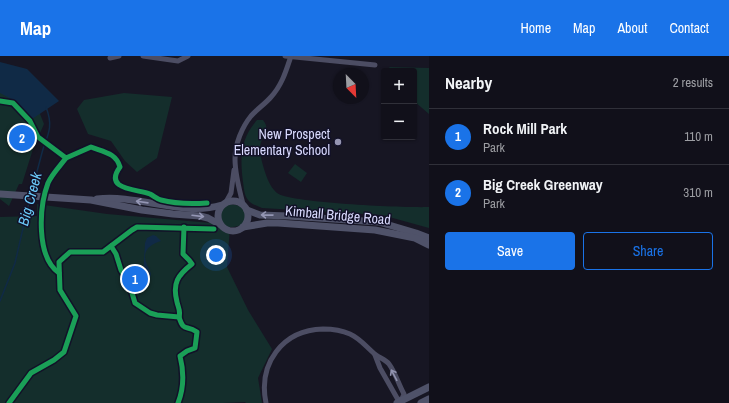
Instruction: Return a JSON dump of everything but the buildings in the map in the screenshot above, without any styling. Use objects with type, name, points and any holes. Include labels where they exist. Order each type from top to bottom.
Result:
[{"type":"street","points":[[110,58],[119,56]]},
{"type":"street","points":[[143,56],[178,61],[188,56]]},
{"type":"street","points":[[284,56],[375,65]]},
{"type":"street","points":[[219,224],[217,214],[231,193],[236,150],[243,129],[251,117],[271,98],[281,83],[291,56]]},
{"type":"street","points":[[4,194],[91,200],[142,210],[200,216],[208,218],[232,232],[243,227],[248,220],[235,167]]},
{"type":"street","points":[[91,200],[106,198],[200,210],[236,201],[245,207]]},
{"type":"street","name":"Kimball Bridge Road","points":[[245,207],[260,215],[379,222],[429,238]]},
{"type":"street","name":"Kimball Bridge Road","points":[[243,227],[267,223],[278,223],[375,230],[415,238],[429,245]]},
{"type":"street","points":[[266,403],[266,374],[272,357],[285,343],[301,333],[320,329],[340,330],[351,334],[363,342],[375,355],[388,364],[404,394],[400,402]]},
{"type":"street","points":[[375,355],[380,368],[400,402]]},
{"type":"street","points":[[400,402],[429,387]]},
{"type":"street","points":[[422,403],[429,400]]},
{"type":"green space","points":[[389,67],[429,68],[429,114],[417,104],[417,68]]},
{"type":"green space","points":[[0,83],[42,108],[40,114],[44,124],[33,149],[22,184],[19,184],[9,206],[0,199]]},
{"type":"green space","points":[[124,93],[172,97],[157,158],[137,172],[125,161],[111,141],[88,134],[77,109],[84,100]]},
{"type":"green space","points":[[257,120],[263,120],[266,127],[266,131],[260,144],[260,154],[268,180],[277,193],[286,197],[303,200],[374,206],[429,207],[429,228],[382,215],[262,208],[252,204],[244,191],[242,149],[247,134]]},
{"type":"green space","points":[[295,164],[307,173],[301,182],[288,173]]},
{"type":"green space","points":[[37,204],[107,214],[223,224],[219,216],[220,210],[224,206],[237,205],[243,208],[246,212],[246,219],[244,223],[240,226],[230,227],[227,267],[248,310],[272,349],[258,378],[262,403],[0,403],[0,217],[37,216]]},
{"type":"water","points":[[0,62],[27,69],[59,101],[32,119],[17,102],[0,93]]},
{"type":"water","points":[[153,235],[161,241],[148,248],[145,254],[146,262],[151,274],[145,288],[136,291],[136,288],[143,278],[145,243],[147,238]]},
{"type":"waterway","name":"Big Creek","points":[[31,194],[50,124],[46,107]]},
{"type":"waterway","name":"Big Creek","points":[[0,301],[15,263],[30,198]]},
{"type":"cycle path","points":[[0,101],[13,103],[30,121],[38,137],[66,158],[91,147],[112,156],[116,159],[120,167],[116,175],[116,180],[124,187],[150,194],[160,200],[196,204],[207,203]]},
{"type":"cycle path","points":[[59,273],[52,266],[46,256],[43,244],[41,218],[48,183],[66,158]]},
{"type":"cycle path","points":[[9,403],[31,373],[54,360],[64,352],[76,316],[60,290],[59,262],[70,252],[103,252],[137,227],[214,229]]},
{"type":"cycle path","points":[[111,246],[116,254],[121,270],[130,286],[135,303],[150,313],[179,317],[180,311],[175,290],[177,280],[192,264],[183,254],[184,227]]},
{"type":"cycle path","points":[[178,403],[183,380],[180,356],[195,348],[197,332],[184,327],[179,317]]},
{"type":"place","name":"Big Creek Greenway","points":[[22,138]]},
{"type":"place","name":"New Prospect Elementary School","points":[[338,142]]},
{"type":"place","name":"Rock Mill Park","points":[[135,279]]}]
